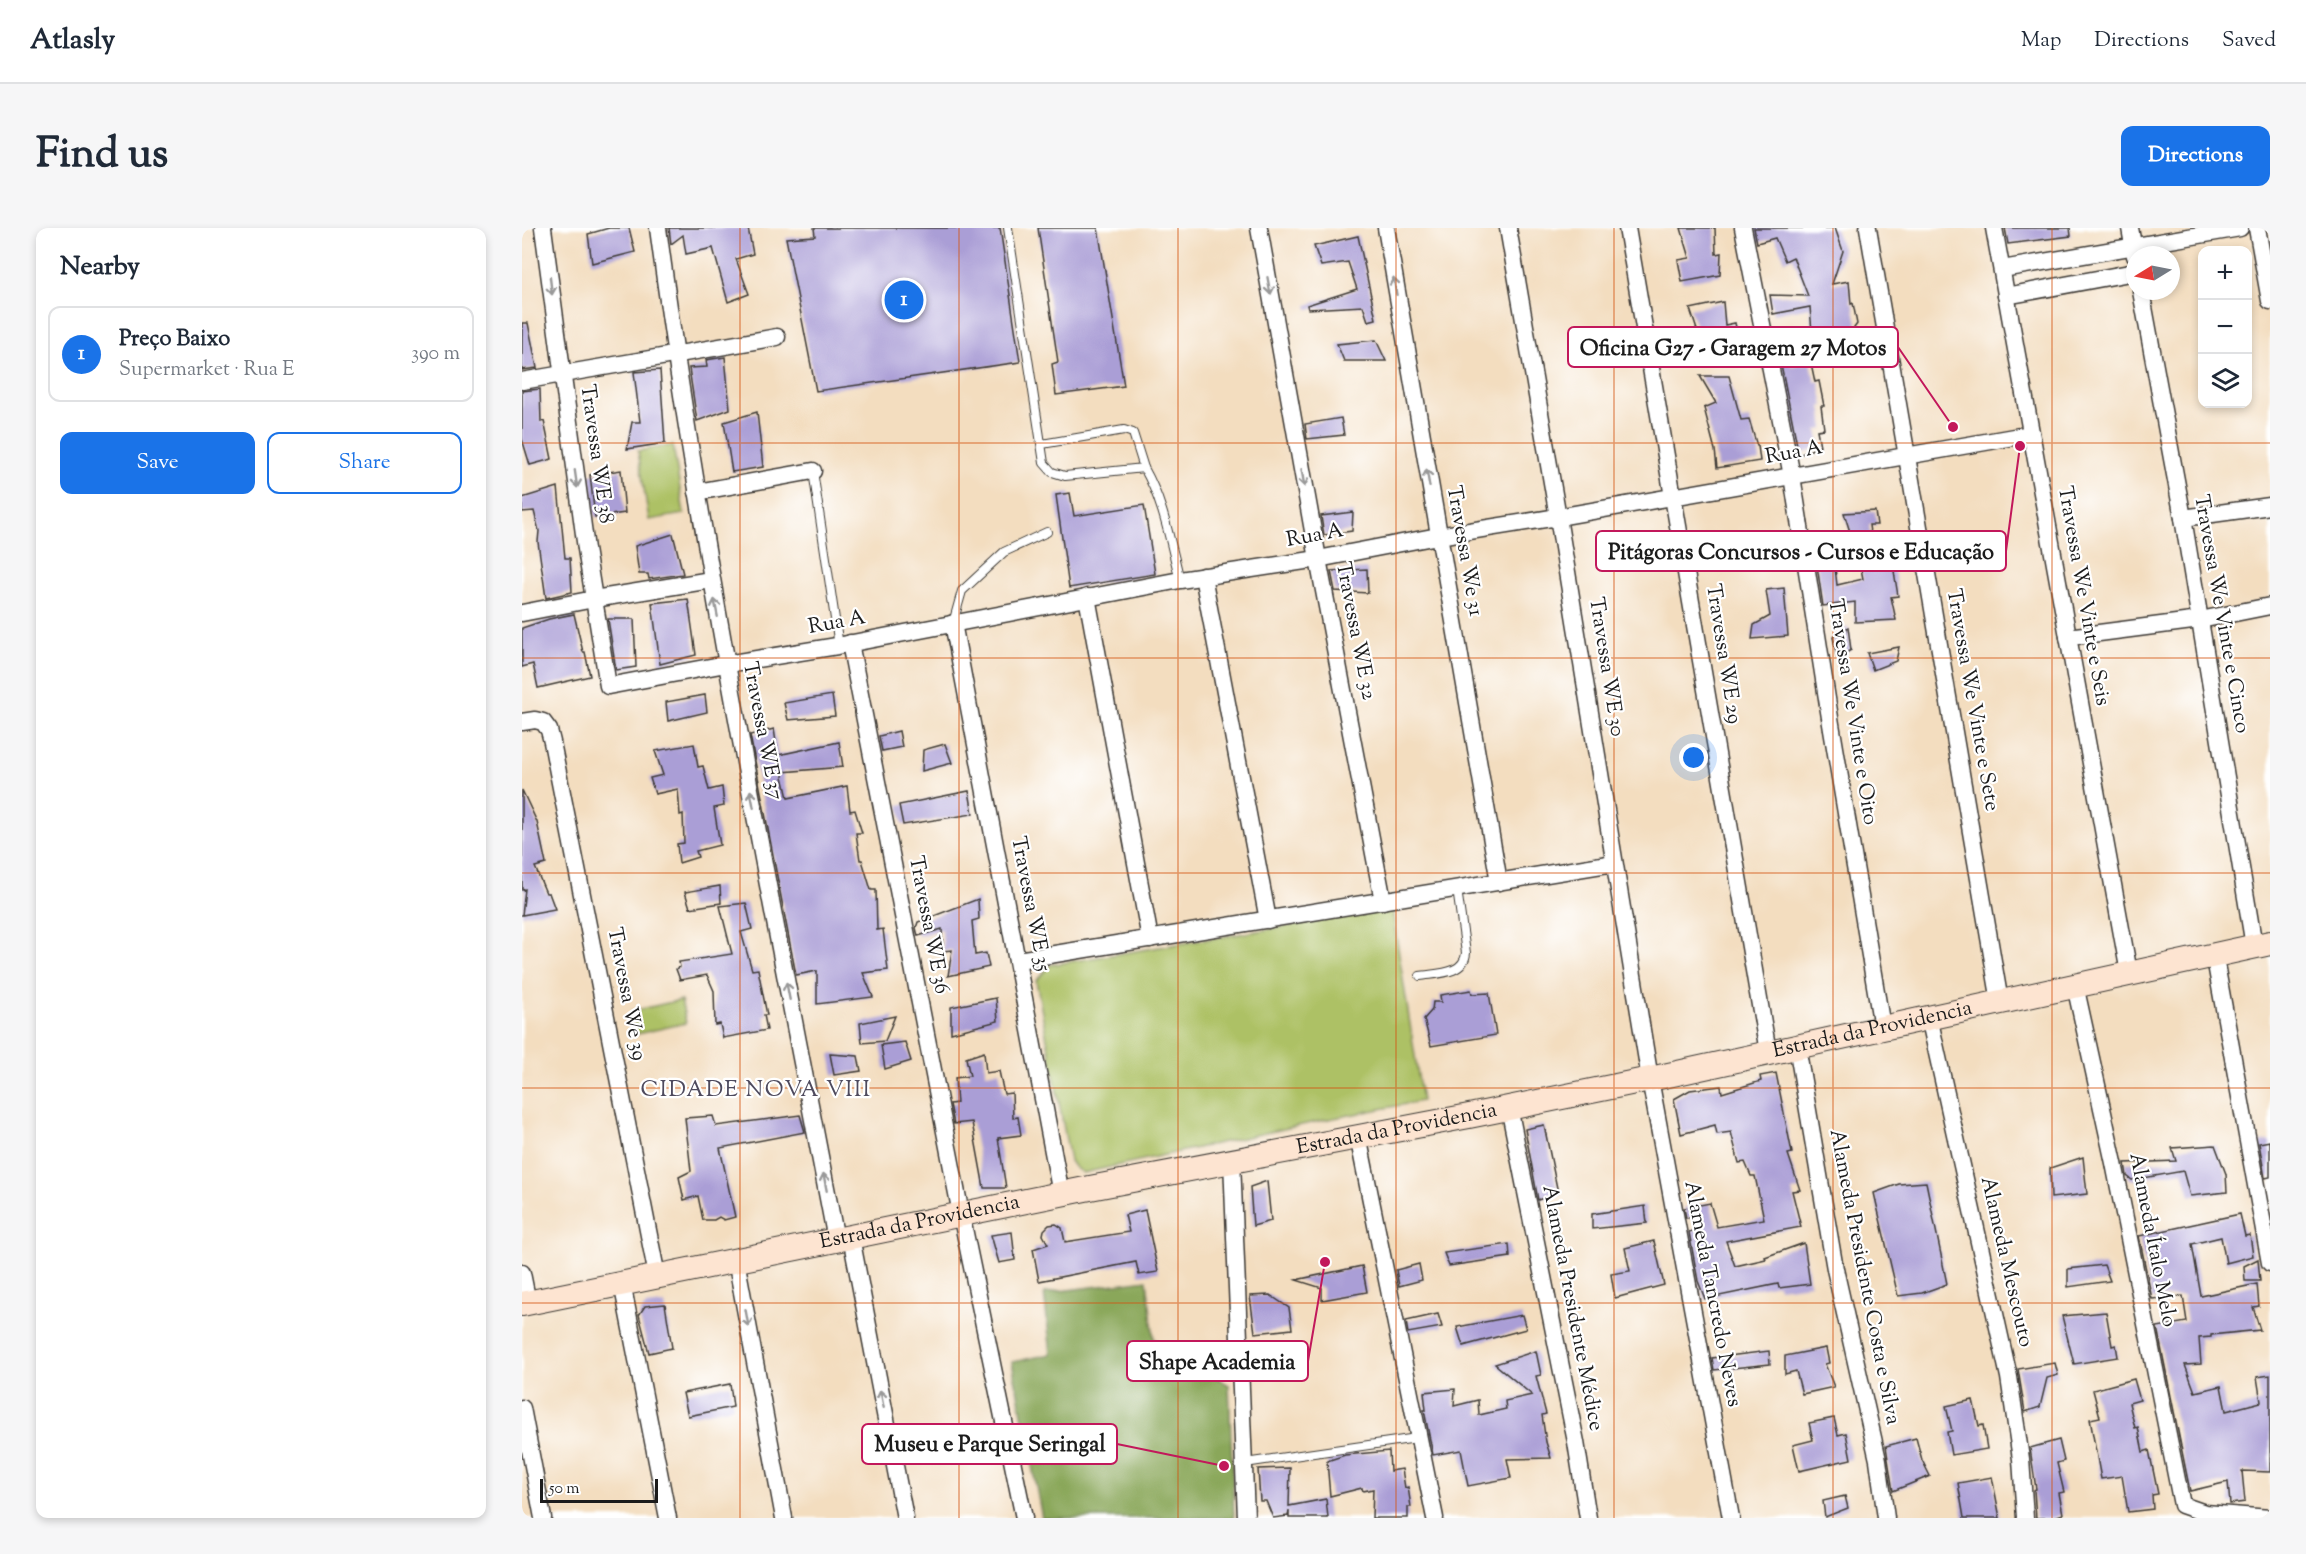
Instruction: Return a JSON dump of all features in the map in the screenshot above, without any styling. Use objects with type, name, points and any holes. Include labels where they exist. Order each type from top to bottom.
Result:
[{"type":"main road","name":"Estrada da Providencia","points":[[525,1303],[1061,1194],[1650,1079],[2262,944]]},
{"type":"street","name":"Travessa WE 38","points":[[543,228],[608,686]]},
{"type":"street","name":"Travessa WE 37","points":[[658,228],[675,355],[726,664],[843,1238],[905,1518]]},
{"type":"street","name":"Travessa WE 32","points":[[1259,228],[1318,559],[1383,901]]},
{"type":"street","name":"Travessa We 31","points":[[1386,228],[1499,882]]},
{"type":"street","name":"Travessa WE 30","points":[[1508,228],[1650,1079]]},
{"type":"street","name":"Travessa WE 29","points":[[1627,228],[1768,1052]]},
{"type":"street","name":"Travessa We Vinte e Oito","points":[[1743,228],[1792,476],[1882,1027]]},
{"type":"street","name":"Travessa We Vinte e Sete","points":[[1868,228],[2000,1002]]},
{"type":"street","name":"Travessa We Vinte e Seis","points":[[1994,228],[2129,973]]},
{"type":"street","points":[[2130,228],[2133,246]]},
{"type":"street","points":[[2160,246],[2240,228]]},
{"type":"street","points":[[2257,228],[2266,253],[2270,301]]},
{"type":"street","points":[[2002,269],[2126,253]]},
{"type":"street","points":[[2006,296],[2126,274]]},
{"type":"street","name":"Travessa We Vinte e Cinco","points":[[2143,300],[2200,620],[2262,944]]},
{"type":"street","points":[[522,381],[777,337]]},
{"type":"street","name":"Rua A","points":[[608,686],[845,645],[1180,580],[1318,559],[1438,536],[2031,435]]},
{"type":"street","points":[[697,492],[813,471]]},
{"type":"street","points":[[2182,518],[2270,506]]},
{"type":"street","points":[[1203,576],[1268,920]]},
{"type":"street","points":[[522,613],[711,580]]},
{"type":"street","points":[[1087,597],[1150,939]]},
{"type":"street","points":[[2068,637],[2200,620],[2270,606]]},
{"type":"street","name":"Travessa WE 35","points":[[953,623],[1061,1194]]},
{"type":"street","name":"Travessa WE 36","points":[[845,645],[1024,1518]]},
{"type":"street","name":"Travessa We 39","points":[[522,723],[535,720],[543,722],[549,730],[657,1276]]},
{"type":"street","points":[[1018,960],[1614,863]]},
{"type":"street","points":[[2214,953],[2270,1263]]},
{"type":"street","name":"Alameda Ítalo Melo","points":[[2075,985],[2114,1163],[2182,1505],[2205,1513],[2270,1518]]},
{"type":"street","name":"Alameda Mescouto","points":[[1929,1017],[2009,1377],[2021,1459],[2025,1518]]},
{"type":"street","name":"Alameda Presidente Costa e Silva","points":[[1797,1046],[1835,1269],[1878,1460],[1886,1518]]},
{"type":"street","name":"Alameda Tancredo Neves","points":[[1650,1079],[1731,1518]]},
{"type":"street","name":"Alameda Presidente Médice","points":[[1509,1107],[1576,1442],[1588,1518]]},
{"type":"street","points":[[1358,1136],[1435,1518]]},
{"type":"street","points":[[1232,1160],[1246,1518]]},
{"type":"street","points":[[736,1260],[784,1518]]},
{"type":"street","points":[[522,1273],[525,1303]]},
{"type":"street","points":[[622,1283],[668,1518]]},
{"type":"street","points":[[522,1408],[543,1518]]},
{"type":"lane","points":[[1008,228],[1044,463],[1052,472],[1065,476],[1144,468]]},
{"type":"lane","points":[[1042,444],[1124,430],[1133,433],[1170,536],[1180,580]]},
{"type":"lane","points":[[813,471],[845,645]]},
{"type":"lane","points":[[953,623],[962,591],[1004,552],[1047,532]]},
{"type":"lane","points":[[1420,976],[1455,970],[1466,961],[1456,889]]},
{"type":"lane","points":[[1245,1463],[1418,1438]]},
{"type":"green space","points":[[673,445],[684,514],[649,520],[638,451]]},
{"type":"green space","points":[[1392,909],[1422,1101],[1083,1173],[1075,1168],[1070,1161],[1036,981],[1050,965]]},
{"type":"green space","points":[[681,1000],[686,1023],[637,1034],[632,1011]]},
{"type":"green space","points":[[1147,1280],[1154,1339],[1229,1385],[1234,1518],[1042,1518],[1012,1362],[1051,1354],[1044,1293]]},
{"type":"building","points":[[609,228],[629,228],[635,252],[592,263],[588,234]]},
{"type":"building","points":[[669,228],[748,228],[753,254],[736,259],[749,294],[728,302],[713,248],[686,254],[683,235],[671,244]]},
{"type":"building","points":[[814,228],[1000,228],[1020,362],[816,391],[786,238],[815,236]]},
{"type":"building","points":[[1038,228],[1098,228],[1124,386],[1056,395],[1052,364],[1058,362]]},
{"type":"building","points":[[1681,228],[1715,228],[1716,254],[1721,253],[1720,275],[1682,282],[1678,260],[1690,258]]},
{"type":"building","points":[[1754,228],[1835,228],[1843,251],[1832,284],[1849,281],[1851,304],[1853,303],[1857,324],[1854,328],[1859,348],[1821,353],[1817,330],[1812,332],[1810,307],[1773,314],[1770,295],[1808,296],[1793,257],[1785,261],[1775,238],[1757,243]]},
{"type":"building","points":[[2005,228],[2070,228],[2071,236],[2008,244]]},
{"type":"building","points":[[1358,236],[1376,319],[1368,321],[1363,306],[1308,309],[1307,305],[1357,289],[1348,262],[1321,266],[1314,246]]},
{"type":"building","points":[[1723,302],[1725,325],[1735,323],[1740,345],[1698,351],[1693,331],[1697,330],[1690,309]]},
{"type":"building","points":[[522,323],[528,323],[537,368],[522,370]]},
{"type":"building","points":[[1376,340],[1386,361],[1344,361],[1337,344]]},
{"type":"building","points":[[1780,344],[1791,366],[1811,363],[1815,382],[1819,381],[1824,406],[1821,406],[1824,429],[1817,430],[1820,446],[1799,455],[1779,354]]},
{"type":"building","points":[[725,357],[730,409],[697,421],[689,368],[707,367],[706,360]]},
{"type":"building","points":[[660,370],[665,443],[627,449],[632,422],[640,422],[634,372]]},
{"type":"building","points":[[1700,376],[1729,376],[1741,420],[1749,419],[1758,446],[1760,461],[1717,468],[1715,450],[1704,408],[1716,403]]},
{"type":"building","points":[[540,389],[541,422],[544,421],[552,459],[530,465],[522,439],[522,391]]},
{"type":"building","points":[[757,412],[763,467],[732,472],[724,422]]},
{"type":"building","points":[[1341,418],[1344,435],[1307,439],[1305,424]]},
{"type":"building","points":[[621,470],[625,513],[595,517],[590,475]]},
{"type":"building","points":[[558,487],[565,558],[570,558],[572,592],[546,598],[538,542],[539,531],[534,511],[522,512],[522,498]]},
{"type":"building","points":[[1070,493],[1074,516],[1144,505],[1155,574],[1069,588],[1056,495]]},
{"type":"building","points":[[1875,511],[1877,525],[1869,525],[1873,557],[1897,552],[1899,569],[1894,571],[1898,596],[1891,597],[1896,620],[1855,622],[1855,602],[1823,606],[1817,565],[1834,559],[1837,585],[1863,579],[1858,552],[1852,554],[1849,535],[1851,535],[1844,513]]},
{"type":"building","points":[[1353,512],[1352,531],[1324,535],[1321,516]]},
{"type":"building","points":[[673,534],[683,574],[649,579],[648,574],[639,574],[635,546]]},
{"type":"building","points":[[1367,569],[1368,593],[1335,591],[1331,571]]},
{"type":"building","points":[[1784,588],[1788,636],[1752,639],[1754,625],[1770,616],[1766,590]]},
{"type":"building","points":[[688,599],[696,655],[660,664],[652,603]]},
{"type":"building","points":[[574,614],[590,676],[538,688],[533,664],[522,667],[522,628]]},
{"type":"building","points":[[608,619],[634,619],[636,667],[616,670]]},
{"type":"building","points":[[1848,627],[1851,650],[1837,658],[1833,637]]},
{"type":"building","points":[[1899,647],[1896,661],[1873,670],[1867,653]]},
{"type":"building","points":[[705,695],[707,712],[668,721],[666,702]]},
{"type":"building","points":[[832,695],[835,716],[788,720],[784,703]]},
{"type":"building","points":[[774,729],[778,755],[839,742],[843,767],[782,772],[788,798],[847,786],[850,811],[855,810],[862,833],[856,833],[860,860],[862,860],[871,890],[876,890],[877,930],[883,929],[888,970],[863,973],[873,997],[817,1004],[817,971],[796,975],[750,735]]},
{"type":"building","points":[[899,731],[902,747],[882,751],[879,736]]},
{"type":"building","points":[[694,744],[698,767],[703,766],[709,790],[722,787],[724,806],[714,808],[720,845],[696,851],[698,857],[679,863],[677,844],[684,843],[683,814],[680,815],[678,789],[655,794],[650,778],[663,775],[655,751]]},
{"type":"building","points":[[945,744],[952,763],[922,771],[923,750]]},
{"type":"building","points":[[522,790],[537,822],[546,864],[535,867],[555,909],[522,915],[525,889],[522,890]]},
{"type":"building","points":[[969,791],[973,814],[903,825],[899,805]]},
{"type":"building","points":[[720,886],[721,903],[690,908],[685,892]]},
{"type":"building","points":[[978,899],[979,919],[972,921],[975,955],[986,953],[989,967],[948,976],[952,950],[943,951],[942,929],[918,936],[916,928],[918,922]]},
{"type":"building","points":[[746,903],[752,929],[741,932],[752,970],[758,969],[767,1015],[764,1015],[767,1030],[723,1038],[720,1024],[715,1025],[714,991],[707,975],[680,980],[676,969],[680,967],[679,962],[732,954],[720,906]]},
{"type":"building","points":[[1471,990],[1472,994],[1489,993],[1496,1035],[1431,1046],[1424,1019],[1432,1010],[1433,1002],[1441,1002],[1440,995]]},
{"type":"building","points":[[996,998],[998,1021],[951,1033],[951,1007]]},
{"type":"building","points":[[895,1016],[885,1041],[862,1043],[860,1023]]},
{"type":"building","points":[[905,1042],[911,1061],[885,1069],[881,1045]]},
{"type":"building","points":[[984,1052],[986,1073],[999,1071],[1004,1094],[1012,1093],[1013,1118],[1018,1117],[1021,1135],[998,1138],[1006,1188],[984,1188],[972,1122],[954,1124],[950,1104],[957,1103],[955,1078],[970,1076],[966,1058]]},
{"type":"building","points":[[830,1054],[858,1056],[861,1071],[834,1075]]},
{"type":"building","points":[[1776,1073],[1792,1153],[1788,1154],[1800,1190],[1792,1191],[1801,1227],[1726,1241],[1735,1266],[1766,1259],[1765,1257],[1804,1243],[1810,1284],[1779,1288],[1778,1284],[1705,1299],[1698,1281],[1689,1232],[1701,1228],[1699,1217],[1686,1218],[1684,1208],[1710,1203],[1717,1227],[1764,1219],[1755,1176],[1751,1176],[1745,1162],[1739,1163],[1731,1132],[1717,1134],[1715,1125],[1681,1134],[1674,1099],[1690,1090],[1721,1086],[1722,1093],[1761,1081],[1760,1076]]},
{"type":"building","points":[[800,1115],[805,1132],[720,1148],[735,1217],[724,1220],[719,1217],[714,1220],[703,1220],[698,1196],[684,1200],[679,1177],[691,1171],[685,1118],[713,1116],[716,1126]]},
{"type":"building","points":[[1544,1125],[1558,1193],[1538,1200],[1525,1129]]},
{"type":"building","points":[[2270,1141],[2270,1177],[2265,1178],[2259,1143]]},
{"type":"building","points":[[2215,1145],[2226,1174],[2227,1192],[2190,1196],[2183,1171],[2132,1180],[2127,1176],[2125,1163],[2176,1161],[2172,1148]]},
{"type":"building","points":[[2083,1157],[2087,1194],[2051,1198],[2050,1168]]},
{"type":"building","points":[[1267,1181],[1271,1221],[1253,1226],[1250,1187]]},
{"type":"building","points":[[1926,1182],[1947,1284],[1922,1293],[1898,1296],[1874,1193],[1899,1184]]},
{"type":"building","points":[[1645,1206],[1647,1223],[1592,1229],[1592,1214]]},
{"type":"building","points":[[1145,1210],[1158,1272],[1139,1275],[1136,1262],[1039,1281],[1033,1249],[1048,1244],[1043,1235],[1049,1225],[1056,1224],[1062,1228],[1065,1242],[1129,1232],[1125,1215]]},
{"type":"building","points":[[2240,1214],[2245,1236],[2250,1235],[2253,1256],[2226,1263],[2221,1237],[2192,1244],[2201,1296],[2257,1284],[2259,1306],[2253,1307],[2260,1330],[2199,1338],[2201,1364],[2185,1365],[2195,1392],[2221,1386],[2226,1411],[2261,1402],[2257,1377],[2270,1375],[2270,1472],[2242,1471],[2245,1502],[2230,1504],[2228,1482],[2190,1491],[2157,1327],[2187,1322],[2183,1296],[2152,1299],[2139,1236]]},
{"type":"building","points":[[1012,1232],[1015,1260],[999,1263],[991,1235]]},
{"type":"building","points":[[1654,1241],[1664,1285],[1615,1298],[1611,1274],[1630,1271],[1625,1248]]},
{"type":"building","points":[[1509,1244],[1510,1257],[1449,1266],[1444,1253]]},
{"type":"building","points":[[2258,1259],[2260,1281],[2245,1281],[2244,1266]]},
{"type":"building","points":[[1419,1264],[1422,1280],[1399,1286],[1396,1270]]},
{"type":"building","points":[[2104,1265],[2110,1281],[2068,1287],[2068,1269]]},
{"type":"building","points":[[1362,1266],[1367,1292],[1322,1300],[1322,1288],[1296,1280]]},
{"type":"building","points":[[1270,1295],[1289,1308],[1292,1329],[1255,1333],[1250,1296]]},
{"type":"building","points":[[665,1304],[672,1348],[649,1353],[639,1315],[645,1306]]},
{"type":"building","points":[[2106,1312],[2112,1346],[2116,1345],[2118,1357],[2074,1364],[2062,1316]]},
{"type":"building","points":[[1438,1314],[1442,1327],[1408,1333],[1406,1321]]},
{"type":"building","points":[[1522,1315],[1526,1329],[1463,1346],[1457,1327]]},
{"type":"building","points":[[1826,1348],[1829,1363],[1825,1364],[1834,1387],[1802,1394],[1796,1371],[1785,1374],[1785,1356]]},
{"type":"building","points":[[1536,1351],[1541,1375],[1536,1376],[1546,1414],[1542,1415],[1551,1458],[1507,1459],[1511,1478],[1468,1486],[1461,1450],[1433,1455],[1424,1410],[1426,1410],[1424,1392],[1455,1389],[1454,1406],[1478,1400],[1479,1415],[1506,1409],[1505,1401],[1532,1395],[1495,1364]]},
{"type":"building","points":[[1769,1351],[1770,1364],[1714,1370],[1712,1358]]},
{"type":"building","points":[[2055,1363],[2058,1375],[2047,1378],[2040,1407],[2025,1412],[2018,1369]]},
{"type":"building","points":[[2134,1379],[2140,1400],[2129,1403],[2135,1428],[2138,1427],[2143,1452],[2149,1450],[2158,1494],[2152,1495],[2153,1509],[2128,1512],[2122,1476],[2101,1479],[2090,1419],[2100,1417],[2093,1390]]},
{"type":"building","points":[[730,1384],[733,1407],[688,1416],[683,1393]]},
{"type":"building","points":[[1973,1400],[1979,1426],[1983,1425],[1987,1449],[1951,1455],[1947,1432],[1952,1431],[1946,1406]]},
{"type":"building","points":[[1834,1418],[1838,1435],[1846,1433],[1851,1459],[1799,1471],[1793,1445],[1813,1440],[1809,1423]]},
{"type":"building","points":[[1916,1438],[1922,1460],[1930,1476],[1893,1491],[1886,1446]]},
{"type":"building","points":[[2059,1440],[2064,1461],[2057,1463],[2064,1492],[2059,1493],[2063,1514],[2052,1518],[2036,1518],[2034,1490],[2036,1489],[2030,1448]]},
{"type":"building","points":[[1389,1451],[1390,1471],[1402,1469],[1405,1488],[1408,1487],[1411,1507],[1408,1507],[1408,1518],[1372,1518],[1373,1489],[1363,1491],[1362,1488],[1330,1496],[1327,1461],[1345,1455]]},
{"type":"building","points":[[1290,1468],[1289,1506],[1326,1499],[1328,1518],[1289,1518],[1289,1510],[1288,1516],[1273,1518],[1266,1501],[1260,1501],[1258,1469]]},
{"type":"building","points":[[1992,1477],[2000,1518],[1964,1518],[1958,1483]]},
{"type":"building","points":[[1845,1496],[1848,1508],[1825,1517],[1823,1501]]},
{"type":"place","name":"Preço Baixo","points":[[904,300]]},
{"type":"place","name":"Oficina G27 - Garagem 27 Motos","points":[[1953,427]]},
{"type":"place","name":"Pitágoras Concursos - Cursos e Educação","points":[[2020,446]]},
{"type":"place","name":"Shape Academia","points":[[1325,1262]]},
{"type":"place","name":"Museu e Parque Seringal","points":[[1224,1466]]},
{"type":"district","name":"CIDADE NOVA VIII","points":[[756,1091]]}]
